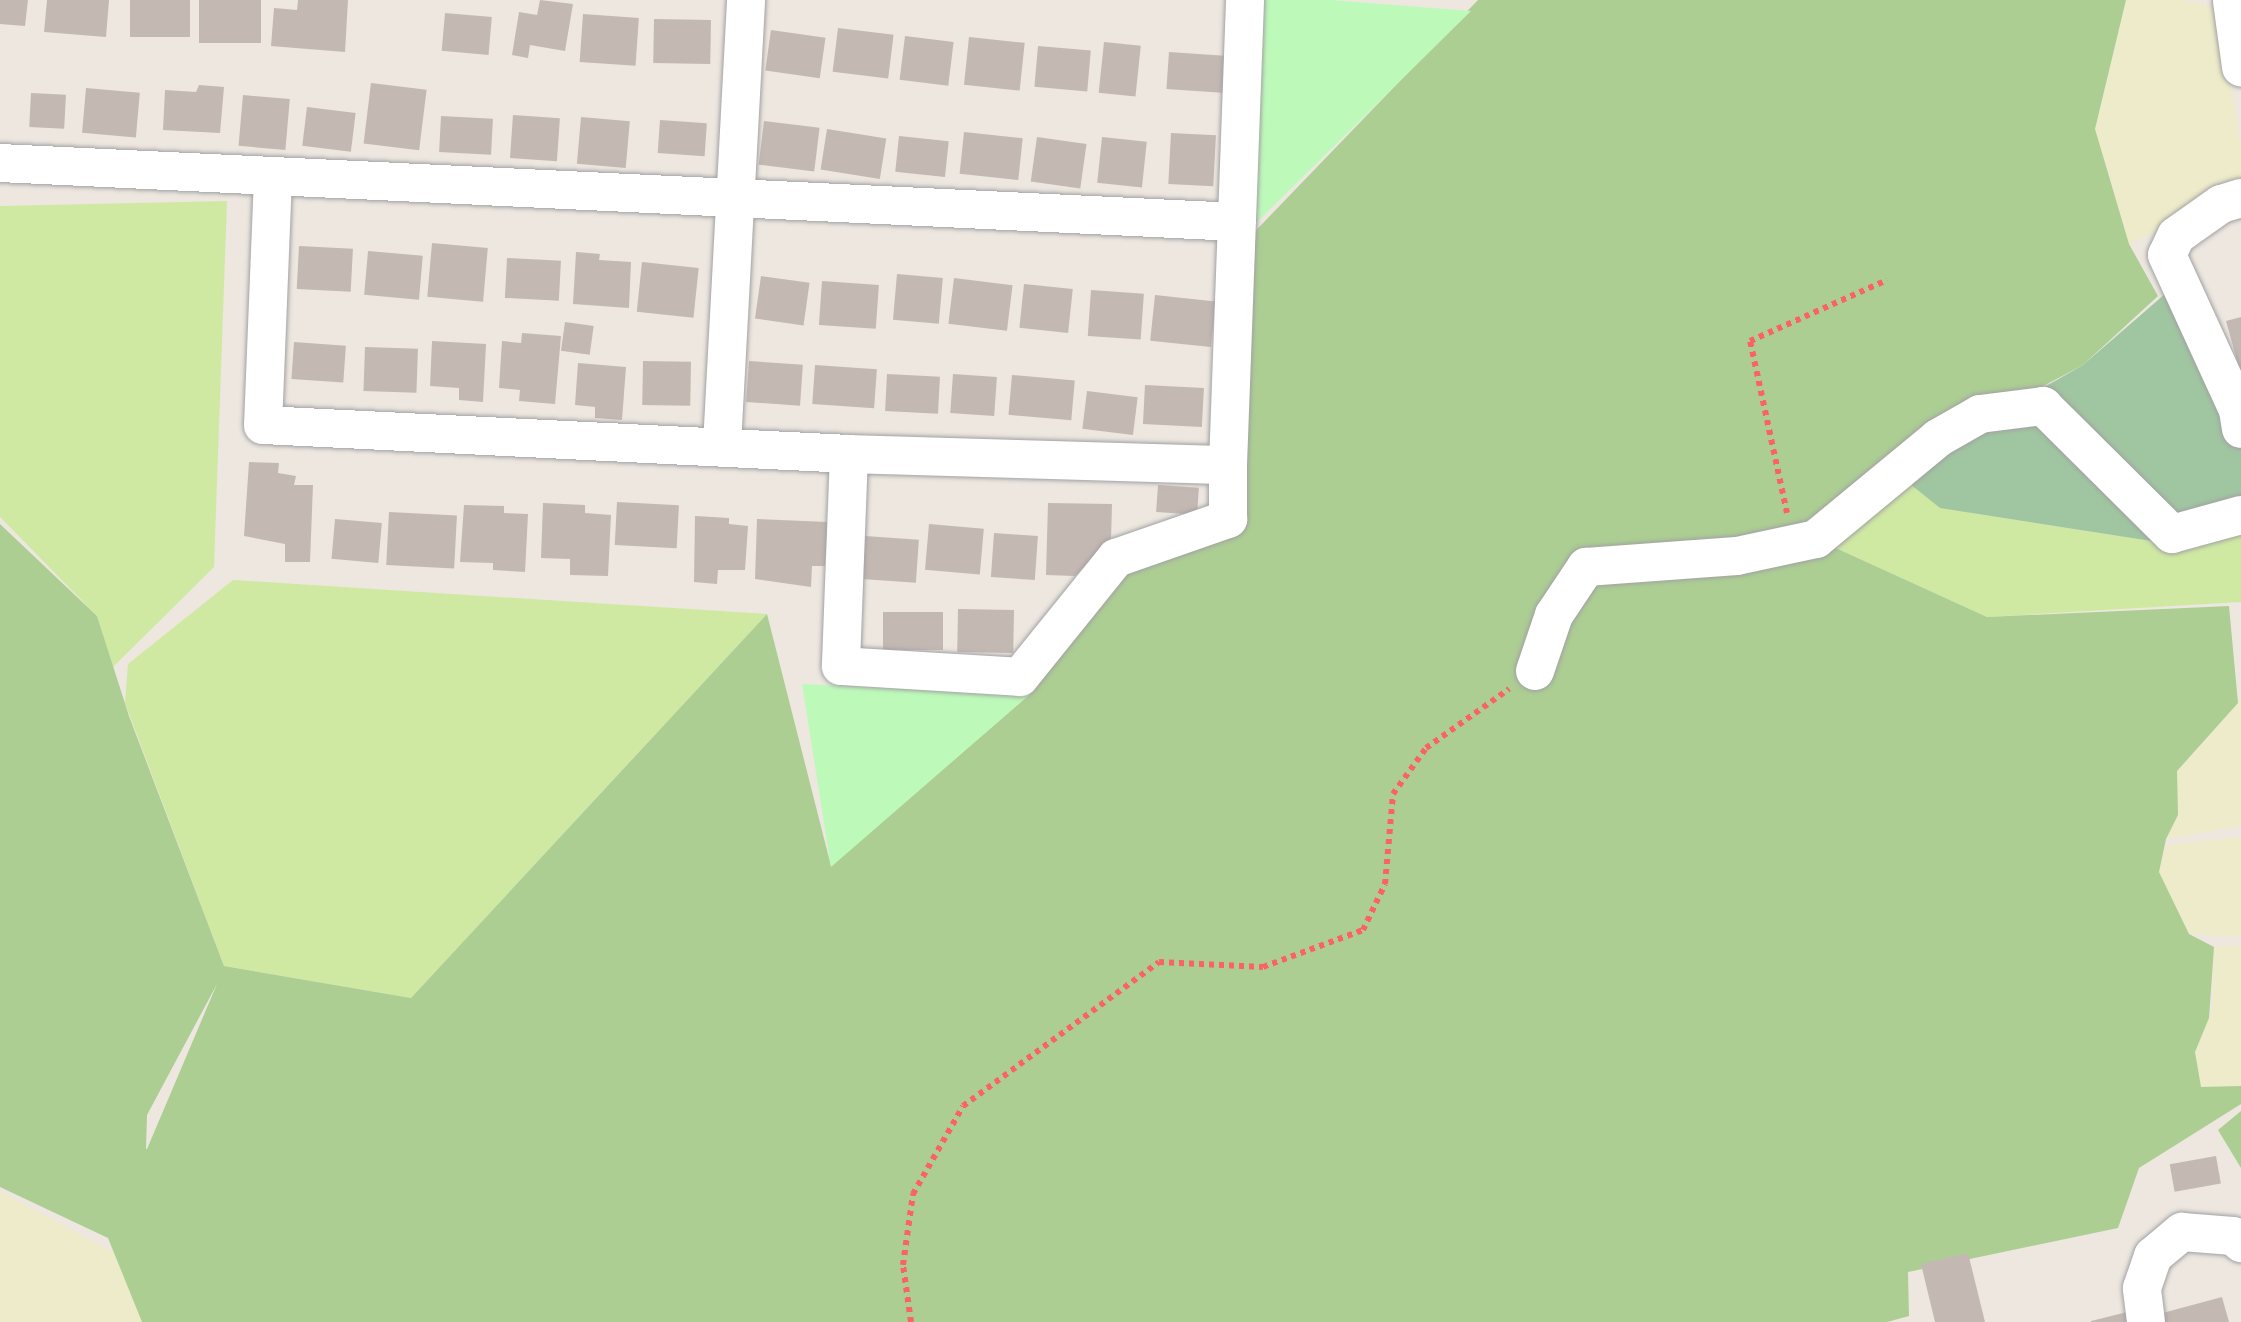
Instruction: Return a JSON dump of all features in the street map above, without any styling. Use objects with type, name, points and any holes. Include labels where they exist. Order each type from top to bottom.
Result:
[{"type":"street","points":[[722,444],[746,0]]},
{"type":"street","points":[[850,454],[841,666],[1020,677],[1116,558],[1228,519],[1245,0]]},
{"type":"street","points":[[2232,1],[2241,67]]},
{"type":"street","points":[[0,164],[1237,222]]},
{"type":"street","points":[[272,176],[264,425],[722,444],[850,454],[1228,465]]},
{"type":"street","points":[[2241,198],[2221,204],[2176,236],[2167,255],[2238,410],[2241,429]]},
{"type":"street","points":[[1534,671],[1554,615],[1586,567],[1737,556],[1816,539],[1938,438],[1980,414],[2044,406],[2172,534],[2241,515]]},
{"type":"street","points":[[2146,1322],[2142,1288],[2152,1256],[2182,1232],[2233,1236],[2241,1243]]},
{"type":"path","points":[[1793,544],[1750,340],[1887,280]]},
{"type":"path","points":[[911,1322],[903,1265],[913,1194],[962,1106],[1159,962],[1263,966],[1363,930],[1385,884],[1394,794],[1426,748],[1534,671]]},
{"type":"shaded area","points":[[2126,0],[2180,0],[2218,7],[2241,147],[2241,195],[2129,244],[2095,129]]},
{"type":"shaded area","points":[[2241,700],[2241,826],[2166,839],[2178,815],[2177,771]]},
{"type":"shaded area","points":[[2241,837],[2241,937],[2189,934],[2166,897],[2159,872],[2166,845]]},
{"type":"shaded area","points":[[2241,945],[2241,1086],[2201,1087],[2195,1052],[2212,1011],[2214,947]]},
{"type":"shaded area","points":[[0,1191],[114,1253],[151,1322],[0,1322]]},
{"type":"green space","points":[[1246,0],[1331,0],[1471,11],[1251,228]]},
{"type":"green space","points":[[1478,0],[2126,0],[2095,129],[2129,244],[2158,296],[2083,365],[1926,448],[1816,539],[1987,617],[2229,606],[2238,703],[2177,771],[2178,815],[2166,839],[2159,872],[2189,934],[2214,947],[2209,1018],[2195,1052],[2201,1087],[2241,1086],[2241,1104],[2139,1168],[2118,1228],[1908,1272],[1909,1316],[1887,1322],[142,1322],[108,1238],[0,1187],[0,524],[97,616],[129,716],[224,966],[411,998],[767,614],[831,866],[1029,695],[1123,556],[1232,527],[1236,251]],"holes":[[[217,984],[147,1149],[147,1115]]]},
{"type":"green space","points":[[227,201],[214,567],[113,667],[97,616],[0,517],[0,206]]},
{"type":"green space","points":[[2173,287],[2241,429],[2241,516],[2151,541],[1940,508],[1895,472],[2083,365]]},
{"type":"green space","points":[[1908,482],[1972,513],[2170,544],[2241,517],[2241,602],[1987,617],[1827,544]]},
{"type":"green space","points":[[233,580],[767,614],[411,998],[224,966],[125,703],[128,664]]},
{"type":"green space","points":[[802,684],[1029,695],[831,867]]},
{"type":"green space","points":[[2241,1111],[2241,1168],[2218,1130]]},
{"type":"building","points":[[0,0],[28,0],[25,26],[0,24]]},
{"type":"building","points":[[47,0],[109,0],[106,37],[44,32]]},
{"type":"building","points":[[130,0],[190,0],[190,37],[130,37]]},
{"type":"building","points":[[199,0],[261,0],[261,43],[199,43]]},
{"type":"building","points":[[298,0],[348,0],[345,52],[271,46],[274,8],[297,10]]},
{"type":"building","points":[[540,0],[573,4],[565,51],[530,45],[528,58],[512,55],[519,12],[537,15]]},
{"type":"building","points":[[445,13],[492,17],[489,55],[442,51]]},
{"type":"building","points":[[583,14],[639,18],[636,66],[580,62]]},
{"type":"building","points":[[654,19],[711,20],[710,64],[653,63]]},
{"type":"building","points":[[838,28],[894,35],[888,78],[833,72]]},
{"type":"building","points":[[771,30],[825,38],[820,78],[765,71]]},
{"type":"building","points":[[905,36],[954,42],[948,86],[900,80]]},
{"type":"building","points":[[969,37],[1025,43],[1020,91],[964,85]]},
{"type":"building","points":[[1104,42],[1141,46],[1135,97],[1099,93]]},
{"type":"building","points":[[1038,46],[1091,51],[1087,91],[1034,87]]},
{"type":"building","points":[[1169,52],[1228,56],[1225,93],[1166,89]]},
{"type":"building","points":[[371,83],[427,90],[419,150],[364,144]]},
{"type":"building","points":[[199,85],[224,87],[220,133],[163,130],[165,90],[196,92]]},
{"type":"building","points":[[86,88],[140,93],[136,138],[82,133]]},
{"type":"building","points":[[31,93],[66,95],[64,129],[29,127]]},
{"type":"building","points":[[243,95],[290,99],[285,150],[239,146]]},
{"type":"building","points":[[307,107],[356,113],[351,152],[302,146]]},
{"type":"building","points":[[513,115],[560,118],[557,161],[510,158]]},
{"type":"building","points":[[441,116],[493,119],[491,155],[439,152]]},
{"type":"building","points":[[581,117],[630,121],[626,168],[577,164]]},
{"type":"building","points":[[660,120],[707,123],[705,156],[658,153]]},
{"type":"building","points":[[764,121],[820,128],[814,171],[759,165]]},
{"type":"building","points":[[827,129],[886,138],[880,179],[821,169]]},
{"type":"building","points":[[964,132],[1023,138],[1018,180],[960,174]]},
{"type":"building","points":[[1171,133],[1216,135],[1213,186],[1168,184]]},
{"type":"building","points":[[899,136],[949,141],[945,177],[895,172]]},
{"type":"building","points":[[1037,137],[1087,144],[1080,189],[1031,182]]},
{"type":"building","points":[[1102,137],[1147,142],[1142,187],[1097,183]]},
{"type":"building","points":[[432,243],[488,248],[483,302],[427,297]]},
{"type":"building","points":[[299,246],[353,249],[351,292],[297,289]]},
{"type":"building","points":[[368,251],[423,256],[419,300],[364,295]]},
{"type":"building","points":[[576,252],[600,254],[599,260],[631,262],[629,308],[573,304]]},
{"type":"building","points":[[507,258],[561,261],[559,301],[505,298]]},
{"type":"building","points":[[642,262],[699,268],[693,318],[637,312]]},
{"type":"building","points":[[897,274],[943,278],[939,324],[893,320]]},
{"type":"building","points":[[761,276],[810,283],[804,325],[755,319]]},
{"type":"building","points":[[954,278],[1013,285],[1007,331],[948,324]]},
{"type":"building","points":[[822,281],[879,285],[876,329],[819,325]]},
{"type":"building","points":[[1024,284],[1073,289],[1068,333],[1019,328]]},
{"type":"building","points":[[1091,290],[1144,294],[1141,340],[1088,336]]},
{"type":"building","points":[[1155,295],[1216,301],[1211,347],[1150,341]]},
{"type":"building","points":[[2241,317],[2241,371],[2240,371],[2226,321]]},
{"type":"building","points":[[565,322],[594,326],[590,355],[561,351]]},
{"type":"building","points":[[522,333],[561,336],[555,404],[519,401],[520,390],[499,388],[502,341],[521,343]]},
{"type":"building","points":[[432,341],[486,344],[483,402],[459,400],[459,388],[430,386]]},
{"type":"building","points":[[294,342],[346,346],[343,383],[291,379]]},
{"type":"building","points":[[365,347],[418,349],[416,393],[363,391]]},
{"type":"building","points":[[643,361],[691,362],[690,406],[642,405]]},
{"type":"building","points":[[749,361],[803,365],[800,406],[746,402]]},
{"type":"building","points":[[578,363],[626,367],[622,420],[595,418],[595,407],[575,405]]},
{"type":"building","points":[[815,365],[877,369],[874,408],[812,404]]},
{"type":"building","points":[[887,374],[940,377],[938,414],[885,411]]},
{"type":"building","points":[[953,374],[997,377],[994,416],[950,413]]},
{"type":"building","points":[[1012,375],[1075,380],[1071,420],[1009,415]]},
{"type":"building","points":[[1145,385],[1204,388],[1202,427],[1143,424]]},
{"type":"building","points":[[1087,391],[1138,397],[1133,435],[1082,429]]},
{"type":"building","points":[[249,462],[279,463],[278,473],[296,476],[294,485],[313,485],[310,562],[285,562],[285,544],[244,536]]},
{"type":"building","points":[[1158,485],[1199,488],[1197,515],[1156,512]]},
{"type":"building","points":[[617,502],[679,505],[677,548],[615,545]]},
{"type":"building","points":[[543,503],[585,505],[585,513],[611,515],[608,576],[570,575],[570,559],[541,558]]},
{"type":"building","points":[[1048,503],[1112,504],[1111,540],[1075,576],[1046,575]]},
{"type":"building","points":[[464,505],[504,506],[504,513],[528,514],[525,572],[493,570],[493,563],[460,562]]},
{"type":"building","points":[[389,512],[457,516],[454,568],[386,565]]},
{"type":"building","points":[[695,516],[729,518],[729,524],[748,526],[745,570],[718,570],[717,584],[694,582]]},
{"type":"building","points":[[335,519],[382,523],[378,563],[332,559]]},
{"type":"building","points":[[757,519],[828,522],[825,566],[812,566],[811,587],[755,579]]},
{"type":"building","points":[[929,524],[984,529],[980,575],[925,570]]},
{"type":"building","points":[[994,533],[1038,536],[1035,580],[991,577]]},
{"type":"building","points":[[865,536],[919,540],[916,583],[862,579]]},
{"type":"building","points":[[958,609],[1014,610],[1013,653],[957,652]]},
{"type":"building","points":[[883,612],[943,612],[943,650],[883,650]]},
{"type":"building","points":[[2216,1156],[2221,1184],[2175,1192],[2170,1164]]},
{"type":"building","points":[[1968,1253],[1985,1322],[1935,1322],[1921,1264]]},
{"type":"building","points":[[2222,1297],[2229,1322],[2161,1322],[2159,1314]]},
{"type":"building","points":[[2131,1311],[2133,1322],[2091,1322],[2091,1321]]}]
